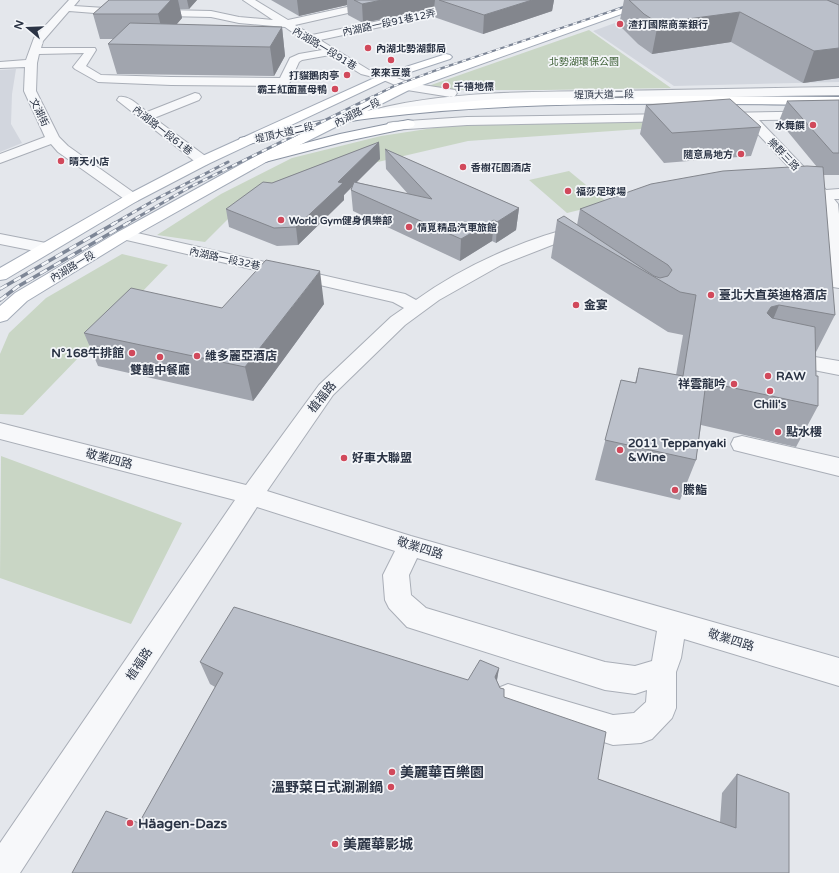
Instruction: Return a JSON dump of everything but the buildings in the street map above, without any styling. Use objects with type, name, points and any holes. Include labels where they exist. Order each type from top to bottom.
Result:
[{"type":"main road","points":[[579,12],[616,0]]},
{"type":"main road","name":"內湖路一段","points":[[0,316],[21,297],[124,235],[261,159],[407,86],[652,0]]},
{"type":"main road","name":"內湖路一段","points":[[0,275],[132,198],[245,141],[385,77],[461,52]]},
{"type":"main road","name":"堤頂大道二段","points":[[245,141],[371,114],[497,103],[686,100],[839,101]]},
{"type":"main road","name":"堤頂大道二段","points":[[261,159],[393,126],[471,114],[570,111],[839,109]]},
{"type":"street","name":"內湖路一段91巷","points":[[248,0],[309,39],[365,72],[385,77],[407,86],[461,94],[574,95]]},
{"type":"street","points":[[71,4],[120,12],[211,14],[239,20],[285,24],[392,0]]},
{"type":"street","name":"文湖街","points":[[71,4],[38,40],[33,57],[30,91],[53,139],[62,149],[132,198]]},
{"type":"street","name":"內湖路一段91巷12弄","points":[[309,39],[468,5]]},
{"type":"street","points":[[0,65],[33,57],[91,50],[79,67],[98,78],[171,81],[284,82],[294,60],[299,57],[331,52]]},
{"type":"street","name":"堤頂大道二段","points":[[371,114],[409,106],[478,98],[839,91]]},
{"type":"street","points":[[145,116],[195,97]]},
{"type":"street","name":"內湖路一段61巷","points":[[123,100],[203,162]]},
{"type":"street","points":[[710,118],[839,116]]},
{"type":"street","name":"樂群三路","points":[[749,117],[831,195],[830,204],[839,284]]},
{"type":"street","name":"堤頂大道二段","points":[[393,126],[466,121],[686,118]]},
{"type":"street","points":[[0,159],[53,139]]},
{"type":"street","points":[[780,197],[831,195]]},
{"type":"street","name":"植福路","points":[[0,873],[252,496],[326,390],[398,320],[433,296],[495,261],[565,234],[598,226]]},
{"type":"street","name":"內湖路一段32巷","points":[[124,235],[399,298],[417,308]]},
{"type":"street","points":[[0,239],[45,248]]},
{"type":"street","points":[[549,240],[565,252]]},
{"type":"street","points":[[770,355],[839,368]]},
{"type":"street","name":"敬業四路","points":[[0,431],[252,496],[411,546],[839,672]]},
{"type":"street","points":[[742,444],[839,466]]},
{"type":"street","points":[[411,546],[396,575],[398,600],[417,618],[605,676],[634,680],[662,672]]},
{"type":"street","points":[[508,698],[613,730],[640,728],[661,708],[662,672],[667,658],[672,623]]},
{"type":"shaded area","points":[[678,0],[839,0],[839,82],[674,86],[593,31]]},
{"type":"shaded area","points":[[16,69],[12,94],[11,124],[22,143],[0,152],[0,70]]},
{"type":"green space","name":"北勢湖環保公園","points":[[589,30],[671,88],[438,90],[428,88],[431,85]]},
{"type":"green space","points":[[698,120],[698,125],[468,141],[352,168],[235,212],[205,242],[157,235],[221,194],[292,158],[381,136],[453,125]]},
{"type":"green space","name":"福莎足球場","points":[[569,171],[608,203],[567,213],[529,180]]},
{"type":"green space","points":[[122,254],[168,265],[23,415],[0,414],[0,354],[9,333],[46,298]]},
{"type":"green space","points":[[1,456],[182,523],[131,624],[0,578]]},
{"type":"railway","points":[[372,97],[394,86],[439,69],[645,0]]},
{"type":"railway","points":[[126,224],[190,187],[372,97]]},
{"type":"railway","points":[[113,224],[160,197],[228,162]]},
{"type":"railway","points":[[0,289],[115,223]]},
{"type":"railway","points":[[0,300],[17,287],[128,223]]},
{"type":"place","name":"渣打國際商業銀行","points":[[620,24]]},
{"type":"place","name":"內湖北勢湖郵局","points":[[368,48]]},
{"type":"place","name":"來來豆漿","points":[[391,60]]},
{"type":"place","name":"打貓鵝肉亭","points":[[347,75]]},
{"type":"place","name":"千禧地標","points":[[446,86]]},
{"type":"place","name":"霸王紅面薑母鴨","points":[[335,89]]},
{"type":"place","name":"水舞饌","points":[[813,125]]},
{"type":"place","name":"隨意鳥地方","points":[[741,154]]},
{"type":"place","name":"晴天小店","points":[[61,161]]},
{"type":"place","name":"香樹花園酒店","points":[[463,167]]},
{"type":"place","name":"福莎足球場","points":[[568,191]]},
{"type":"place","name":"World Gym健身俱樂部","points":[[281,220]]},
{"type":"place","name":"情覓精品汽車旅館","points":[[409,227]]},
{"type":"place","name":"臺北大直英迪格酒店","points":[[711,295]]},
{"type":"place","name":"金宴","points":[[576,305]]},
{"type":"place","name":"N°168牛排館","points":[[132,353]]},
{"type":"place","name":"維多麗亞酒店","points":[[197,356]]},
{"type":"place","name":"雙囍中餐廳","points":[[160,357]]},
{"type":"place","name":"RAW","points":[[768,376]]},
{"type":"place","name":"祥雲龍吟","points":[[734,384]]},
{"type":"place","name":"Chili's","points":[[770,391]]},
{"type":"place","name":"點水樓","points":[[778,432]]},
{"type":"place","name":"2011 Teppanyaki &Wine","points":[[620,450]]},
{"type":"place","name":"好車大聯盟","points":[[344,458]]},
{"type":"place","name":"騰鮨","points":[[675,490]]},
{"type":"place","name":"美麗華百樂園","points":[[392,772]]},
{"type":"place","name":"溫野菜日式涮涮鍋","points":[[391,787]]},
{"type":"place","name":"Häagen-Dazs","points":[[130,823]]},
{"type":"place","name":"美麗華影城","points":[[335,844]]}]
